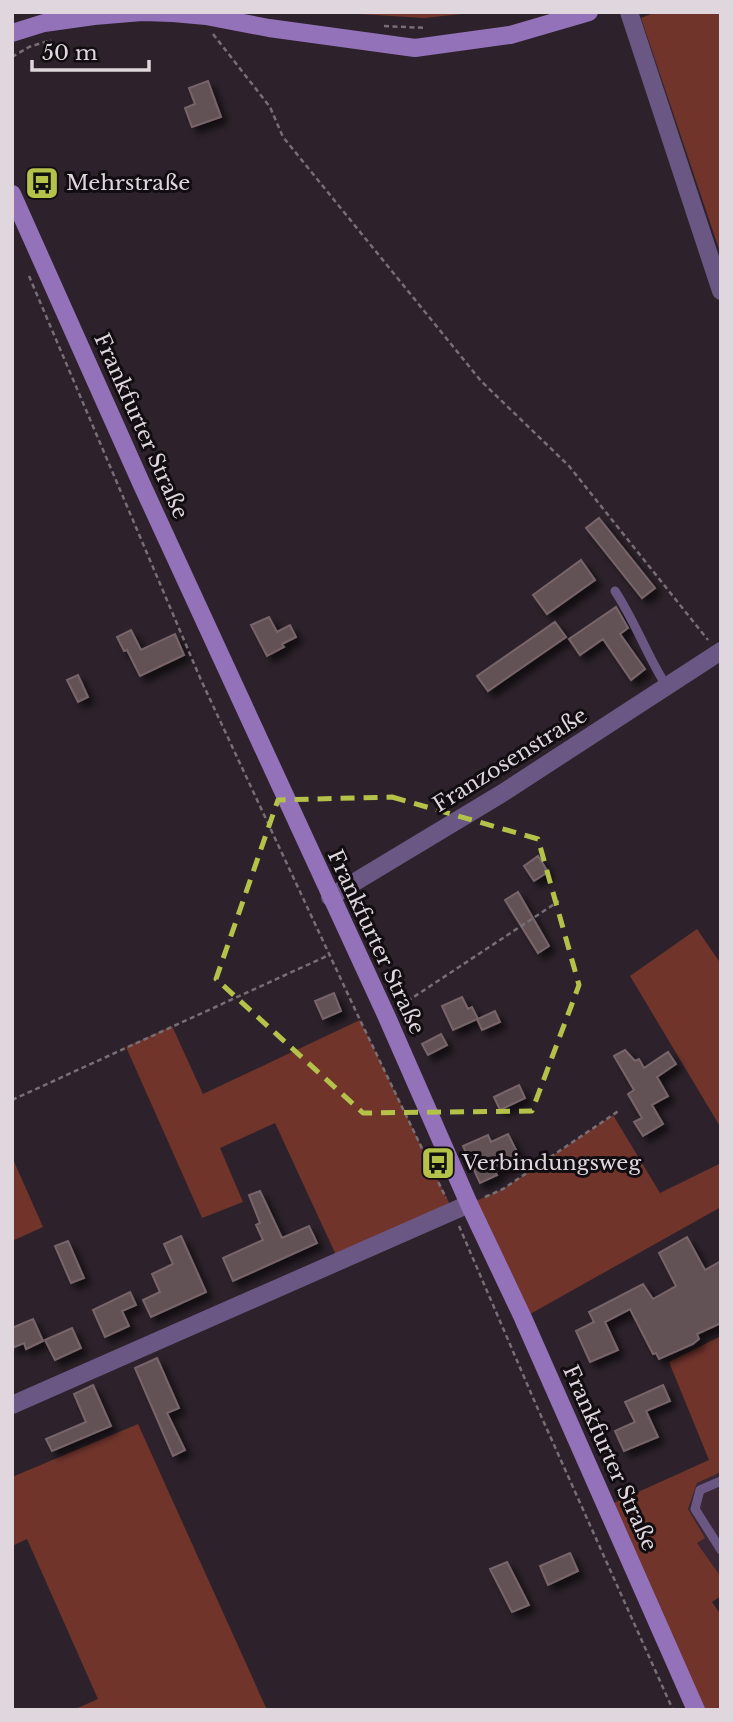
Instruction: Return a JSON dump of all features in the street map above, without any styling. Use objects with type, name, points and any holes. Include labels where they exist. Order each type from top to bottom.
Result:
[{"type":"main road","points":[[12,33],[44,23],[142,12],[206,16],[269,28],[415,48],[510,35],[589,12]]},
{"type":"main road","name":"Frankfurter Straße","points":[[12,194],[142,485],[386,1016],[461,1208],[523,1318],[696,1710]]},
{"type":"street","points":[[629,12],[721,291]]},
{"type":"street","name":"Franzosenstraße","points":[[330,897],[501,794],[667,687],[718,659]]},
{"type":"street","points":[[12,1405],[461,1208]]},
{"type":"lane","points":[[615,591],[636,623],[651,659],[667,687]]},
{"type":"lane","points":[[721,1481],[701,1490],[695,1509],[721,1550]]},
{"type":"path","points":[[206,16],[207,27],[270,107],[283,137],[481,381],[569,466],[690,616],[718,659]]},
{"type":"path","points":[[379,25],[433,29]]},
{"type":"path","points":[[12,57],[29,47],[52,40]]},
{"type":"path","points":[[28,275],[201,680],[329,955],[461,1208],[532,1395],[673,1710]]},
{"type":"path","points":[[386,1016],[559,901]]},
{"type":"path","points":[[12,1100],[329,955]]},
{"type":"path","points":[[461,1208],[503,1189],[620,1110]]},
{"type":"highlighted area","points":[[392,797],[538,839],[579,985],[532,1111],[363,1113],[216,979],[278,800]]},
{"type":"shaded area","points":[[326,12],[480,12],[424,18]]},
{"type":"shaded area","points":[[656,12],[721,12],[720,252],[641,18]]},
{"type":"shaded area","points":[[697,929],[721,964],[721,1128],[630,976]]},
{"type":"shaded area","points":[[360,1020],[453,1211],[336,1255],[275,1123],[220,1148],[243,1202],[202,1218],[126,1047],[172,1026],[203,1094]]},
{"type":"shaded area","points":[[613,1115],[660,1193],[721,1163],[721,1207],[523,1318],[469,1204],[503,1189]]},
{"type":"shaded area","points":[[12,1157],[43,1227],[12,1241]]},
{"type":"shaded area","points":[[721,1336],[721,1472],[697,1483],[688,1509],[705,1538],[697,1543],[721,1577],[721,1596],[712,1602],[721,1615],[721,1710],[697,1710],[607,1506],[709,1460],[669,1362]]},
{"type":"shaded area","points":[[138,1424],[267,1710],[73,1710],[98,1699],[27,1539],[12,1546],[12,1477]]},
{"type":"shaded area","points":[[721,1472],[721,1577],[697,1543],[688,1509],[697,1483]]},
{"type":"building","points":[[208,81],[221,117],[192,127],[185,108],[195,104],[189,88]]},
{"type":"building","points":[[599,518],[655,588],[642,598],[586,528]]},
{"type":"building","points":[[581,560],[595,580],[547,614],[533,595]]},
{"type":"building","points":[[616,607],[628,628],[620,634],[645,669],[631,680],[603,639],[580,655],[569,639]]},
{"type":"building","points":[[269,617],[277,632],[290,625],[296,637],[267,656],[251,625]]},
{"type":"building","points":[[555,622],[566,637],[488,691],[477,676]]},
{"type":"building","points":[[131,630],[141,650],[175,634],[184,655],[140,676],[117,637]]},
{"type":"building","points":[[78,675],[88,697],[78,702],[67,680]]},
{"type":"building","points":[[538,856],[548,872],[534,881],[524,866]]},
{"type":"building","points":[[518,892],[549,946],[538,953],[505,900]]},
{"type":"building","points":[[334,993],[341,1011],[323,1019],[315,1001]]},
{"type":"building","points":[[462,997],[468,1009],[472,1007],[478,1019],[495,1011],[500,1022],[482,1030],[477,1019],[453,1030],[442,1006]]},
{"type":"building","points":[[441,1034],[447,1045],[428,1055],[422,1044]]},
{"type":"building","points":[[625,1050],[635,1061],[639,1059],[644,1068],[668,1052],[676,1064],[657,1077],[668,1096],[652,1105],[663,1124],[643,1136],[634,1122],[642,1118],[628,1094],[634,1090],[614,1056]]},
{"type":"building","points":[[519,1085],[525,1098],[500,1110],[494,1097]]},
{"type":"building","points":[[508,1134],[521,1160],[495,1172],[497,1175],[480,1183],[463,1146],[488,1135],[491,1142]]},
{"type":"building","points":[[260,1191],[282,1238],[309,1226],[317,1243],[233,1281],[223,1258],[263,1240],[256,1225],[260,1223],[249,1195]]},
{"type":"building","points":[[181,1236],[206,1292],[151,1317],[143,1300],[160,1292],[152,1274],[173,1264],[164,1244]]},
{"type":"building","points":[[687,1237],[705,1270],[721,1261],[721,1323],[697,1334],[699,1339],[693,1344],[659,1359],[656,1353],[653,1354],[630,1309],[605,1322],[618,1350],[590,1362],[576,1331],[594,1322],[589,1312],[643,1284],[653,1299],[676,1286],[659,1253]]},
{"type":"building","points":[[68,1241],[84,1278],[71,1283],[55,1246]]},
{"type":"building","points":[[130,1292],[136,1305],[122,1311],[129,1326],[105,1337],[93,1310]]},
{"type":"building","points":[[33,1319],[43,1341],[26,1349],[24,1343],[12,1348],[12,1328]]},
{"type":"building","points":[[72,1328],[81,1348],[55,1360],[45,1340]]},
{"type":"building","points":[[157,1358],[179,1408],[167,1413],[185,1450],[173,1456],[135,1368]]},
{"type":"building","points":[[93,1385],[111,1426],[52,1451],[46,1439],[86,1422],[74,1394]]},
{"type":"building","points":[[663,1385],[670,1401],[646,1411],[658,1437],[624,1451],[615,1431],[635,1422],[625,1402]]},
{"type":"building","points":[[570,1553],[578,1571],[548,1585],[540,1566]]},
{"type":"building","points":[[507,1562],[529,1605],[512,1612],[490,1569]]},
{"type":"place","name":"Mehrstraße","points":[[42,183]]},
{"type":"place","name":"Verbindungsweg","points":[[438,1163]]}]
